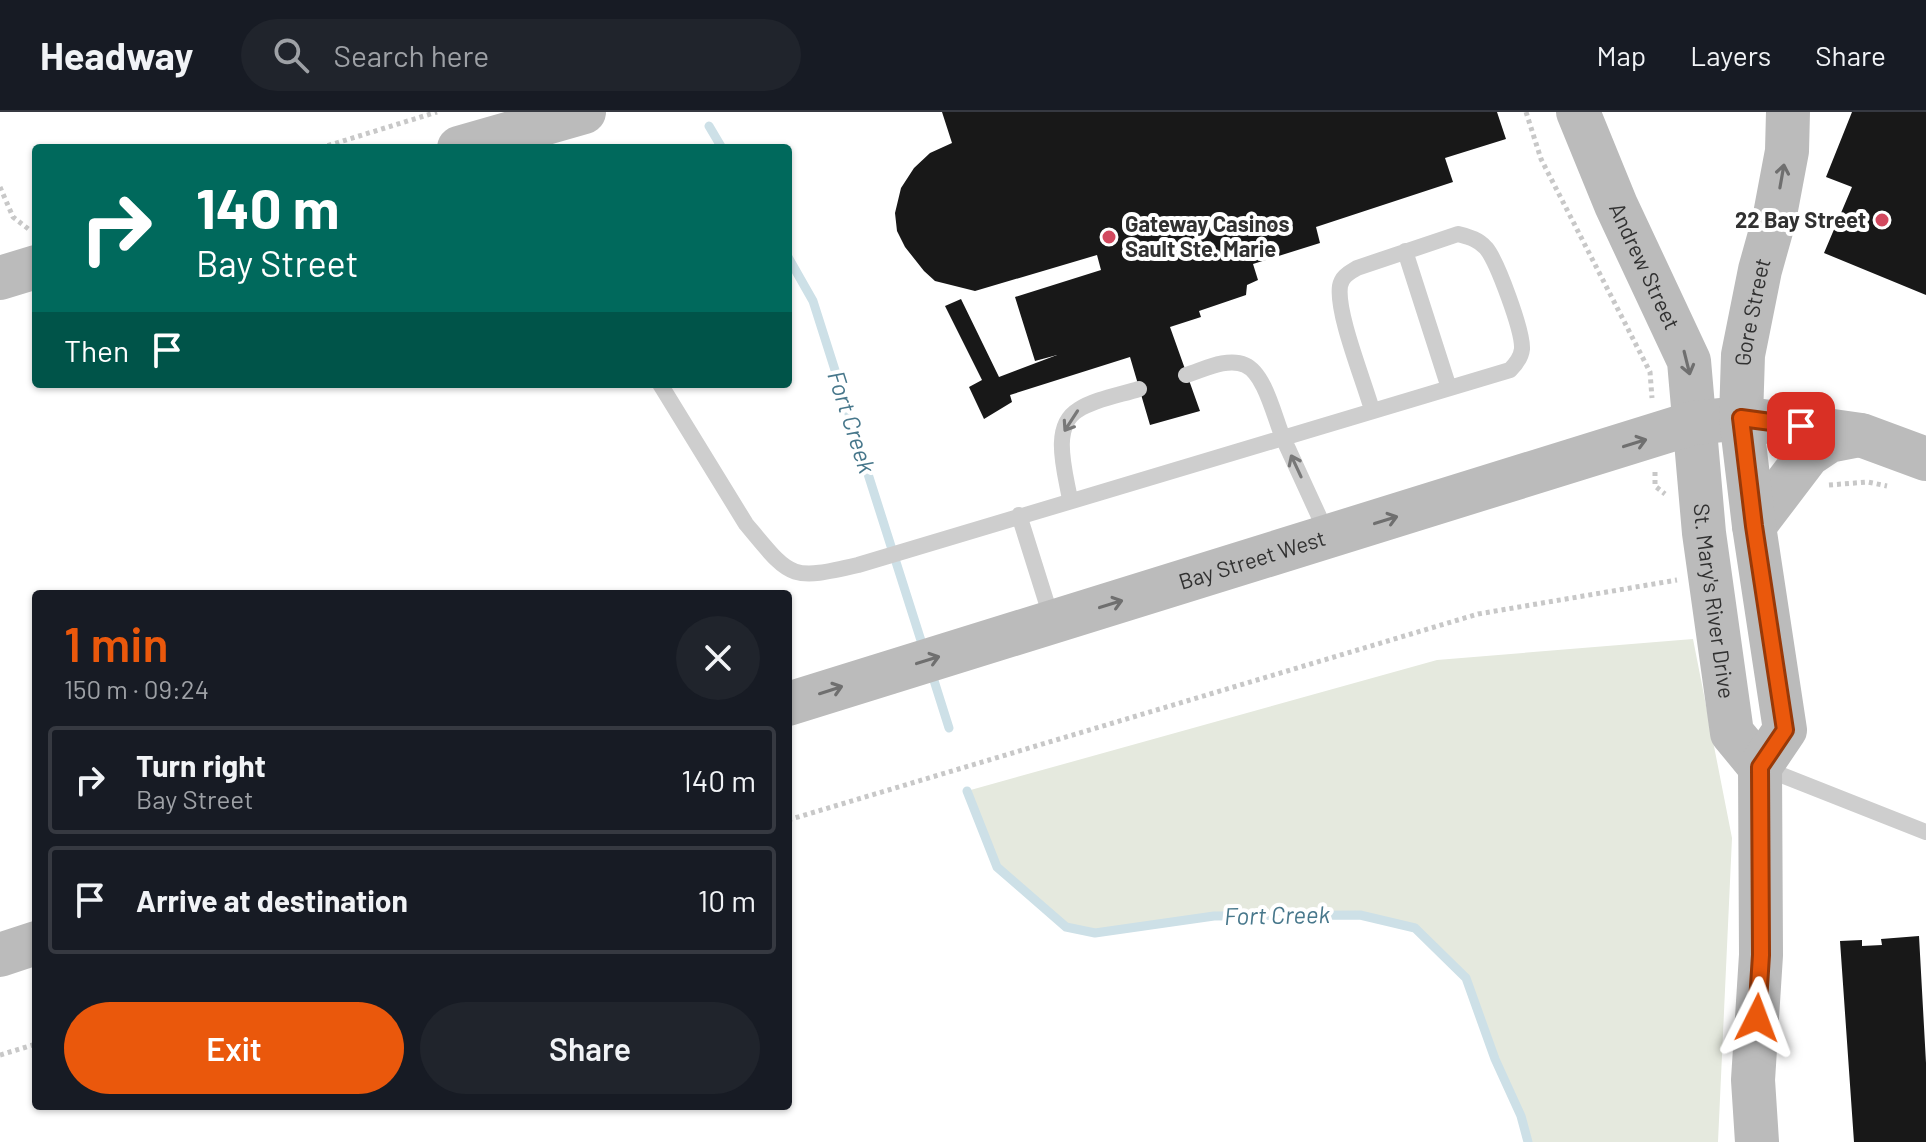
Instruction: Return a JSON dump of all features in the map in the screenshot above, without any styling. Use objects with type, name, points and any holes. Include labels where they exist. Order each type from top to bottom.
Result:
[{"type":"street","points":[[478,144],[537,132],[584,112]]},
{"type":"street","name":"Andrew Street","points":[[1578,112],[1616,205],[1689,361],[1701,418]]},
{"type":"street","name":"Gore Street","points":[[1701,418],[1743,355],[1777,206],[1787,151],[1788,112]]},
{"type":"street","points":[[0,278],[32,268]]},
{"type":"street","points":[[1701,418],[1861,435],[1911,473]]},
{"type":"street","name":"St. Mary's River Drive","points":[[1701,418],[1754,526],[1747,646]]},
{"type":"street","name":"St. Mary's River Drive","points":[[1701,418],[1710,574],[1785,730],[1760,767]]},
{"type":"street","name":"Bay Street West","points":[[792,703],[1701,418]]},
{"type":"street","points":[[1754,526],[1808,455],[1829,441],[1861,435]]},
{"type":"street","points":[[1757,1142],[1753,1080],[1761,955],[1760,767]]},
{"type":"street","points":[[0,955],[32,944]]},
{"type":"lane","points":[[662,388],[746,524],[778,562],[791,571],[812,575],[858,565],[1510,370],[1519,360],[1522,348],[1519,331],[1495,259],[1475,239],[1458,234],[1405,251],[1357,268],[1340,283],[1341,307],[1372,410]]},
{"type":"lane","points":[[1405,251],[1449,388]]},
{"type":"lane","points":[[1186,375],[1227,363],[1242,364],[1252,369],[1270,401],[1282,437],[1328,537]]},
{"type":"lane","points":[[1070,500],[1061,441],[1067,424],[1077,410],[1139,389]]},
{"type":"lane","points":[[1019,515],[1053,622]]},
{"type":"lane","points":[[1760,767],[1926,832]]},
{"type":"path","points":[[333,144],[437,112]]},
{"type":"path","points":[[1526,112],[1541,159],[1650,372],[1701,418]]},
{"type":"path","points":[[0,187],[13,217],[32,231]]},
{"type":"path","points":[[1823,486],[1868,482],[1911,473]]},
{"type":"path","points":[[792,819],[1478,614],[1710,574]]},
{"type":"path","points":[[0,1055],[32,1045]]},
{"type":"shaded area","points":[[1693,639],[1732,838],[1718,1142],[1528,1142],[1521,1116],[1495,1059],[1466,978],[1415,928],[1343,915],[1214,916],[1095,933],[1066,927],[997,867],[967,791],[1437,660]]},
{"type":"building","name":"Gateway Casinos Sault Ste. Marie","points":[[942,112],[1497,112],[1506,139],[1445,158],[1453,182],[1316,227],[1320,243],[1253,264],[1258,280],[1247,285],[1246,295],[1199,311],[1201,317],[1170,327],[1200,411],[1150,425],[1130,357],[1010,395],[1012,402],[984,419],[969,387],[982,380],[945,306],[961,299],[999,377],[1057,355],[1035,361],[1015,297],[1101,270],[1097,255],[975,291],[935,281],[924,271],[897,231],[895,213],[901,188],[914,168],[930,153],[952,143]]},
{"type":"building","name":"22 Bay Street","points":[[1852,112],[1926,112],[1926,295],[1824,253],[1852,187],[1826,177]]},
{"type":"building","points":[[1919,936],[1926,1063],[1926,1142],[1854,1142],[1840,941],[1862,940],[1862,946],[1882,945],[1881,939]]},
{"type":"waterway","name":"Fort Creek","points":[[709,126],[720,144]]},
{"type":"waterway","name":"Fort Creek","points":[[792,264],[813,301],[924,650]]},
{"type":"waterway","name":"Fort Creek","points":[[931,671],[949,728]]},
{"type":"waterway","name":"Fort Creek","points":[[967,791],[997,867],[1066,927],[1095,933],[1214,916],[1360,915],[1415,928],[1466,978],[1495,1059],[1521,1116],[1528,1142]]},
{"type":"place","name":"22 Bay Street","points":[[1882,220]]},
{"type":"place","name":"Gateway Casinos Sault Ste. Marie","points":[[1109,237]]},
{"type":"route","points":[[1757,1018],[1761,955],[1760,767],[1785,730],[1741,418],[1801,426]]}]
